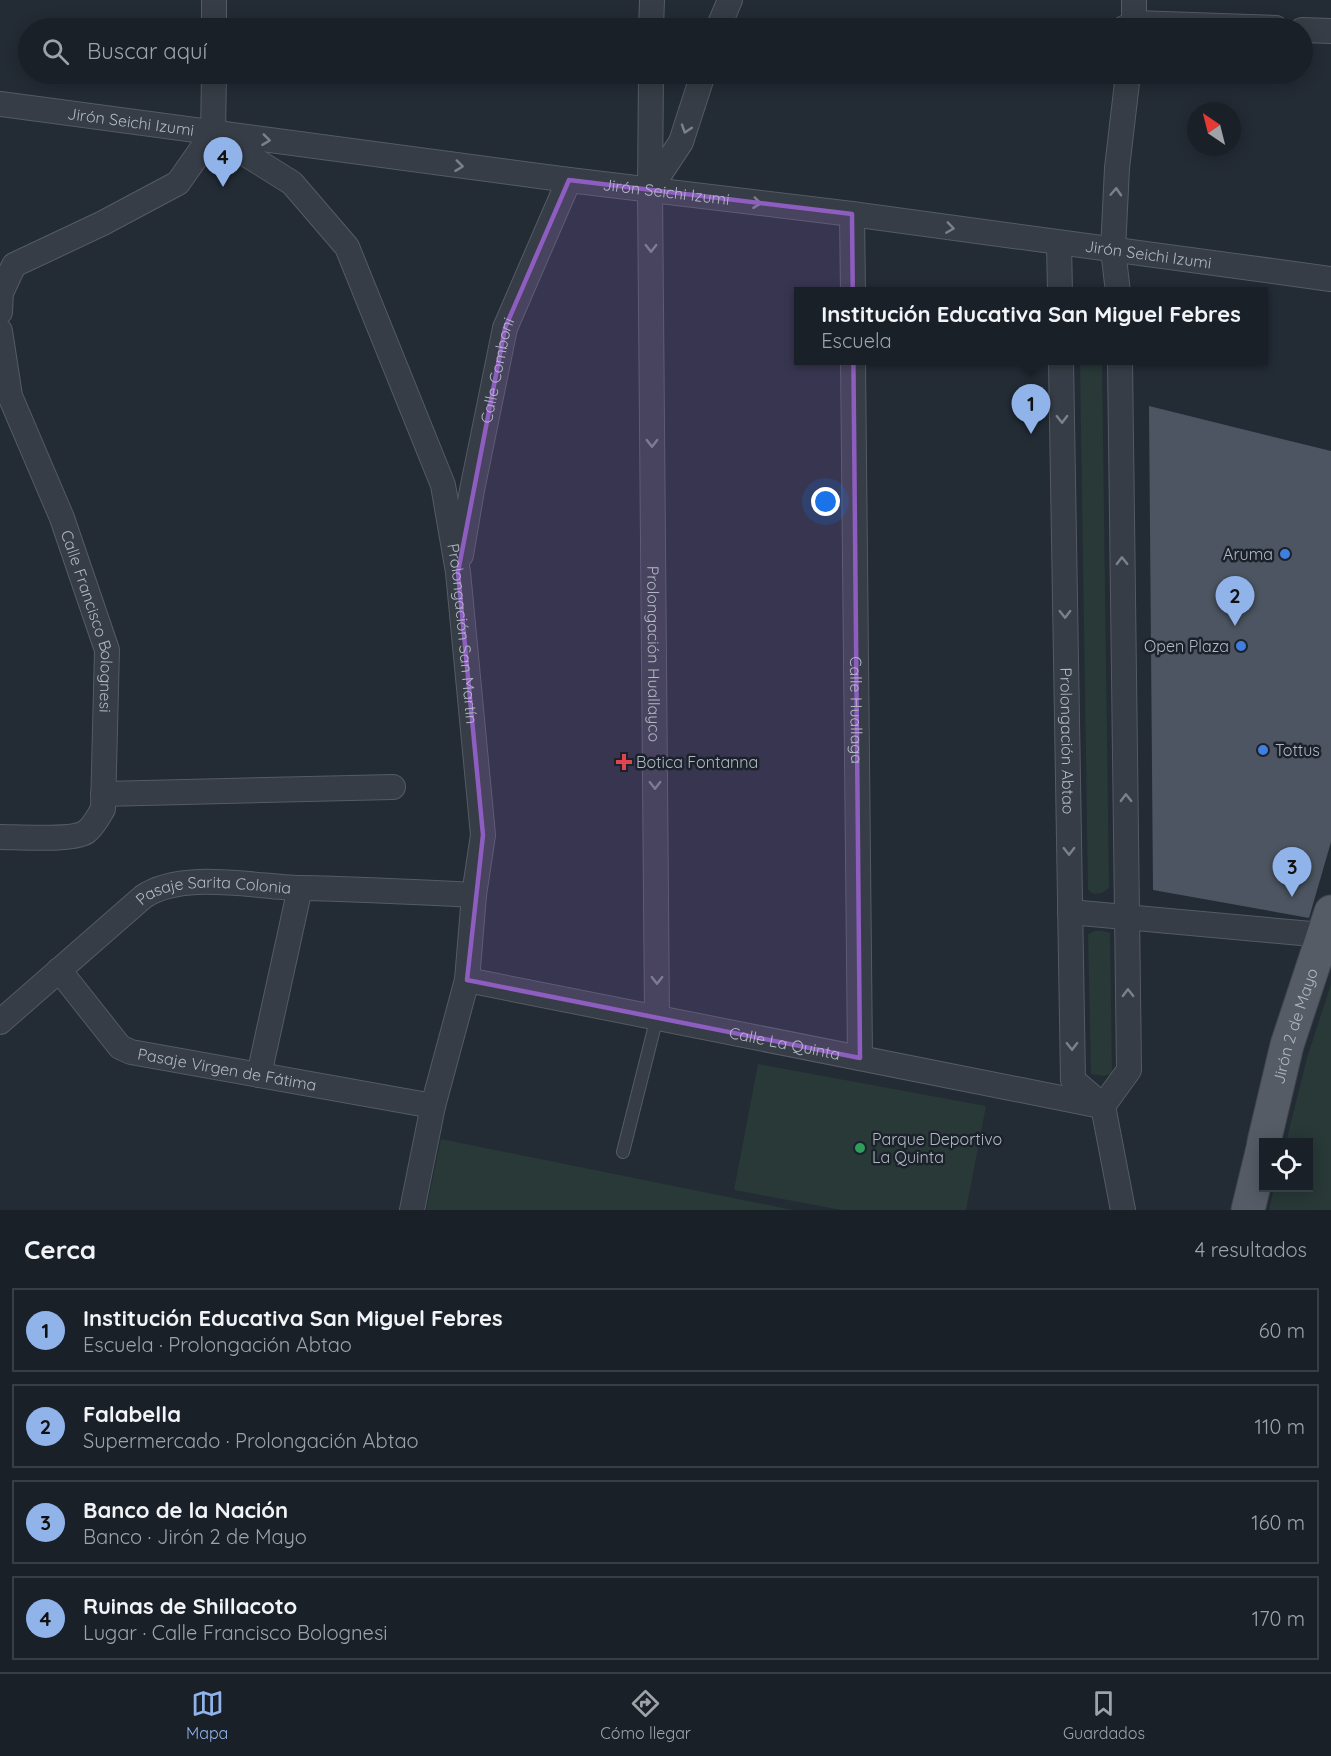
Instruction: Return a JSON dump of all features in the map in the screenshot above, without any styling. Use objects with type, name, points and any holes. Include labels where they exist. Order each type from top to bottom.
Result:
[{"type":"main road","name":"Jirón 2 de Mayo","points":[[1265,1138],[1287,1045],[1327,924]]},
{"type":"main road","name":"Jirón 2 de Mayo","points":[[1248,1210],[1259,1164]]},
{"type":"street","points":[[214,0],[214,18]]},
{"type":"street","points":[[652,0],[652,18]]},
{"type":"street","points":[[722,18],[730,0]]},
{"type":"street","points":[[1313,30],[1331,31]]},
{"type":"street","points":[[0,312],[1,293],[14,265],[103,223],[178,183],[213,134],[214,84]]},
{"type":"street","name":"Prolongación Huallayco","points":[[651,84],[657,1017]]},
{"type":"street","points":[[650,189],[681,142],[700,84]]},
{"type":"street","points":[[1118,287],[1113,250],[1117,168],[1127,84]]},
{"type":"street","name":"Jirón Seichi Izumi","points":[[0,104],[569,180],[852,214],[1331,279]]},
{"type":"street","name":"Prolongación San Martín","points":[[213,134],[292,183],[347,247],[443,485],[458,572],[483,835],[474,895],[467,980],[433,1106],[412,1210]]},
{"type":"street","name":"Calle Comboni","points":[[458,572],[505,328],[569,180]]},
{"type":"street","points":[[852,214],[853,287]]},
{"type":"street","points":[[1059,243],[1060,287]]},
{"type":"street","name":"Calle Francisco Bolognesi","points":[[0,331],[10,396],[62,518],[107,650],[102,809],[95,822],[84,833],[66,837],[0,837]]},
{"type":"street","name":"Calle Huallaga","points":[[853,365],[860,1058]]},
{"type":"street","name":"Prolongación Abtao","points":[[1061,365],[1073,1080],[1104,1106]]},
{"type":"street","points":[[1120,365],[1129,1070],[1104,1106],[1123,1210]]},
{"type":"street","points":[[103,794],[393,787]]},
{"type":"street","name":"Pasaje Sarita Colonia","points":[[0,1022],[155,889],[230,881],[300,888],[474,895]]},
{"type":"street","points":[[259,1075],[300,888]]},
{"type":"street","points":[[1070,912],[1127,917],[1327,924]]},
{"type":"street","name":"Pasaje Virgen de Fátima","points":[[59,970],[120,1047],[131,1052],[433,1106]]},
{"type":"street","name":"Calle La Quinta","points":[[467,980],[1104,1106]]},
{"type":"lane","name":"Prolongación Huallayco","points":[[623,1152],[657,1017]]},
{"type":"highlighted area","points":[[569,180],[852,214],[860,1058],[467,980],[483,835],[458,572],[505,328]]},
{"type":"shaded area","points":[[1080,365],[1102,365],[1109,888],[1102,893],[1094,894],[1088,890]]},
{"type":"shaded area","points":[[1095,931],[1110,933],[1112,1073],[1104,1076],[1091,1074],[1088,934]]},
{"type":"shaded area","points":[[1331,984],[1331,1210],[1269,1210],[1273,1192],[1313,1192],[1313,1138],[1287,1138],[1307,1058]]},
{"type":"shaded area","name":"Parque Deportivo La Quinta","points":[[758,1064],[986,1106],[966,1210],[842,1210],[734,1190]]},
{"type":"shaded area","points":[[441,1139],[793,1210],[426,1210]]},
{"type":"building","name":"Open Plaza","points":[[1149,406],[1331,451],[1331,842],[1309,918],[1153,890]]},
{"type":"place","name":"Ruinas de Shillacoto","points":[[223,187]]},
{"type":"place","name":"Institución Educativa San Miguel Febres","points":[[1031,434]]},
{"type":"place","name":"Aruma","points":[[1285,554]]},
{"type":"place","name":"Falabella","points":[[1235,626]]},
{"type":"place","name":"Open Plaza","points":[[1241,646]]},
{"type":"place","name":"Tottus","points":[[1263,750]]},
{"type":"place","name":"Botica Fontanna","points":[[624,762]]},
{"type":"place","name":"Banco de la Nación","points":[[1292,897]]},
{"type":"place","name":"Parque Deportivo La Quinta","points":[[860,1148]]}]
